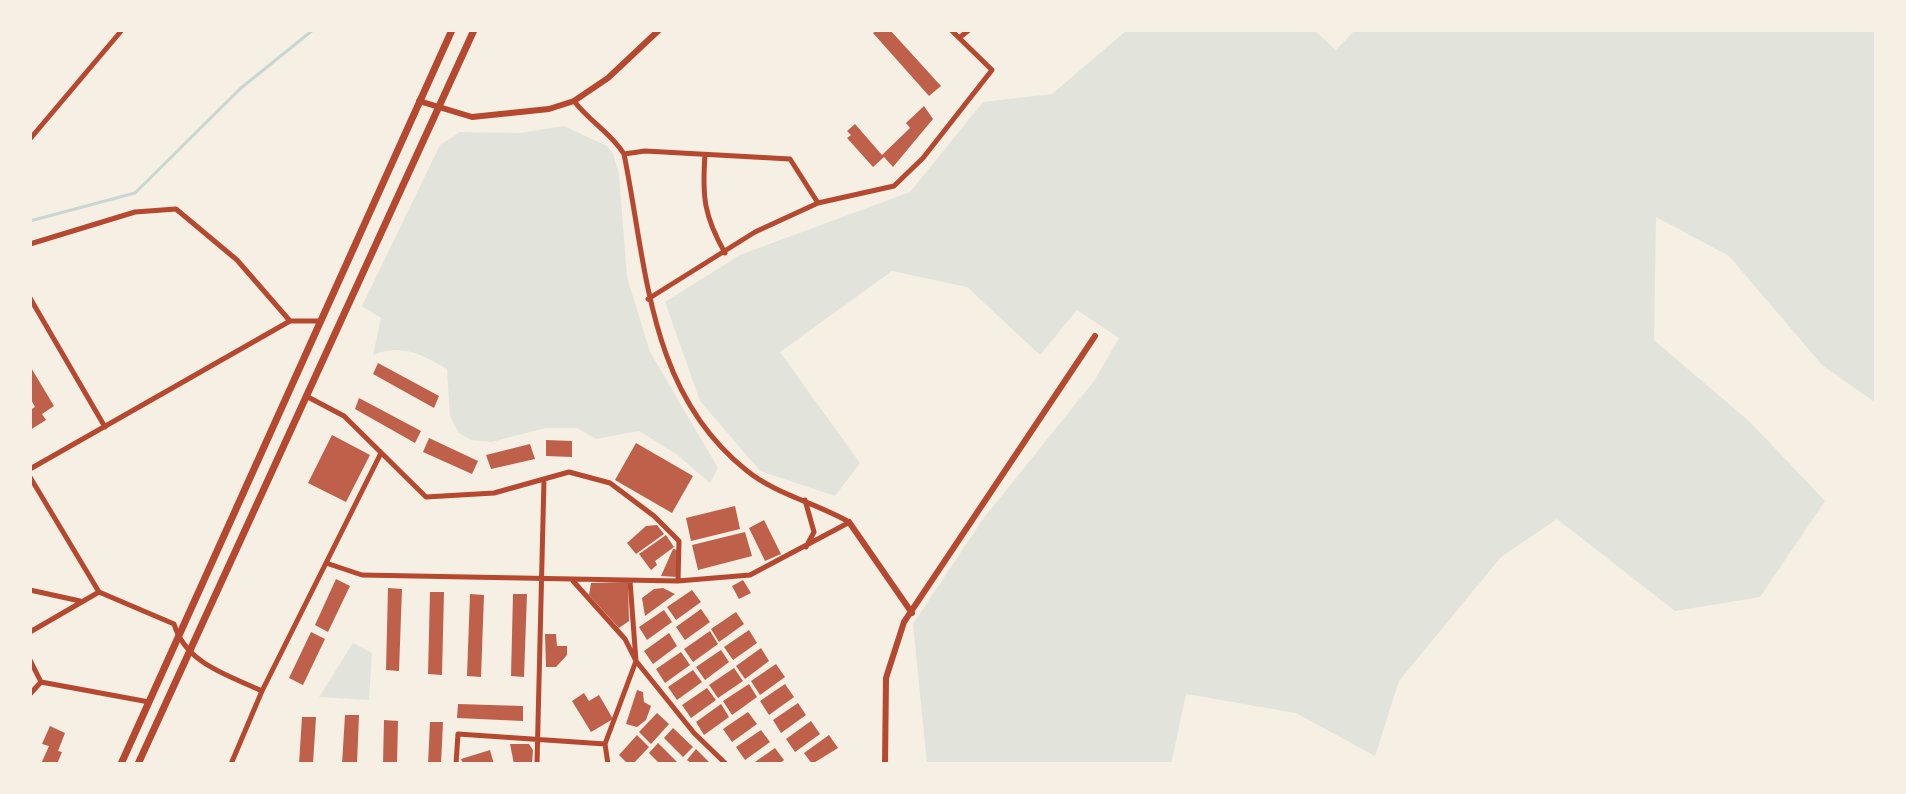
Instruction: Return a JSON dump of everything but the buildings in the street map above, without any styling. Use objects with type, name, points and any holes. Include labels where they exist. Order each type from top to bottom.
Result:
[{"type":"main road","points":[[121,764],[452,30]]},
{"type":"main road","points":[[138,764],[474,30]]},
{"type":"street","points":[[30,139],[122,30]]},
{"type":"street","points":[[419,101],[437,109],[472,117],[549,109],[574,101],[608,78],[659,30]]},
{"type":"street","points":[[648,299],[755,232],[818,203],[894,186],[923,158],[992,70],[951,30]]},
{"type":"street","points":[[959,38],[969,30]]},
{"type":"street","points":[[574,101],[589,120],[613,137],[624,154],[648,299],[683,399],[714,441],[767,485],[804,499],[849,522],[912,613]]},
{"type":"street","points":[[624,154],[645,151],[790,159],[818,203]]},
{"type":"street","points":[[705,155],[702,195],[708,224],[725,253]]},
{"type":"street","points":[[30,244],[135,212],[176,209],[237,260],[290,321]]},
{"type":"street","points":[[30,298],[105,427]]},
{"type":"street","points":[[30,469],[290,321],[320,321]]},
{"type":"street","points":[[885,764],[886,678],[895,644],[912,613],[1095,336]]},
{"type":"street","points":[[306,396],[344,416],[426,497],[494,493],[569,472],[610,483],[654,516],[679,541],[678,581]]},
{"type":"street","points":[[231,764],[262,691],[381,453]]},
{"type":"street","points":[[30,477],[99,592],[174,624],[178,637],[191,649],[198,662],[262,691]]},
{"type":"street","points":[[537,764],[544,479]]},
{"type":"street","points":[[804,499],[814,532],[806,547]]},
{"type":"street","points":[[326,563],[362,575],[678,581],[750,575],[849,522]]},
{"type":"street","points":[[573,580],[625,639],[636,661],[694,733],[726,764]]},
{"type":"street","points":[[608,764],[605,744],[636,661],[630,581]]},
{"type":"street","points":[[30,590],[81,601]]},
{"type":"street","points":[[30,632],[99,592]]},
{"type":"street","points":[[30,660],[41,682]]},
{"type":"street","points":[[41,682],[149,702]]},
{"type":"street","points":[[30,694],[41,682]]},
{"type":"street","points":[[456,764],[458,734],[605,744]]},
{"type":"shaded area","points":[[1127,30],[1314,30],[1336,50],[1355,30],[1876,30],[1876,403],[1822,365],[1729,256],[1656,217],[1654,340],[1750,422],[1825,501],[1760,597],[1675,611],[1557,519],[1501,557],[1399,681],[1375,756],[1296,713],[1186,694],[1171,764],[927,764],[913,624],[983,519],[1094,381],[1119,338],[1077,310],[1040,355],[967,287],[892,271],[780,352],[860,463],[835,496],[760,471],[700,401],[665,302],[740,255],[910,192],[983,102],[1052,94]]},
{"type":"shaded area","points":[[564,126],[607,146],[613,154],[619,174],[627,277],[650,352],[718,468],[710,483],[676,454],[639,431],[596,439],[577,428],[546,428],[491,442],[471,440],[459,433],[450,416],[447,369],[402,350],[373,355],[381,318],[362,306],[440,145],[460,132],[519,133]]},
{"type":"shaded area","points":[[353,643],[372,653],[369,700],[319,697]]},
{"type":"waterway","points":[[30,221],[135,193],[241,88],[313,30]]}]
